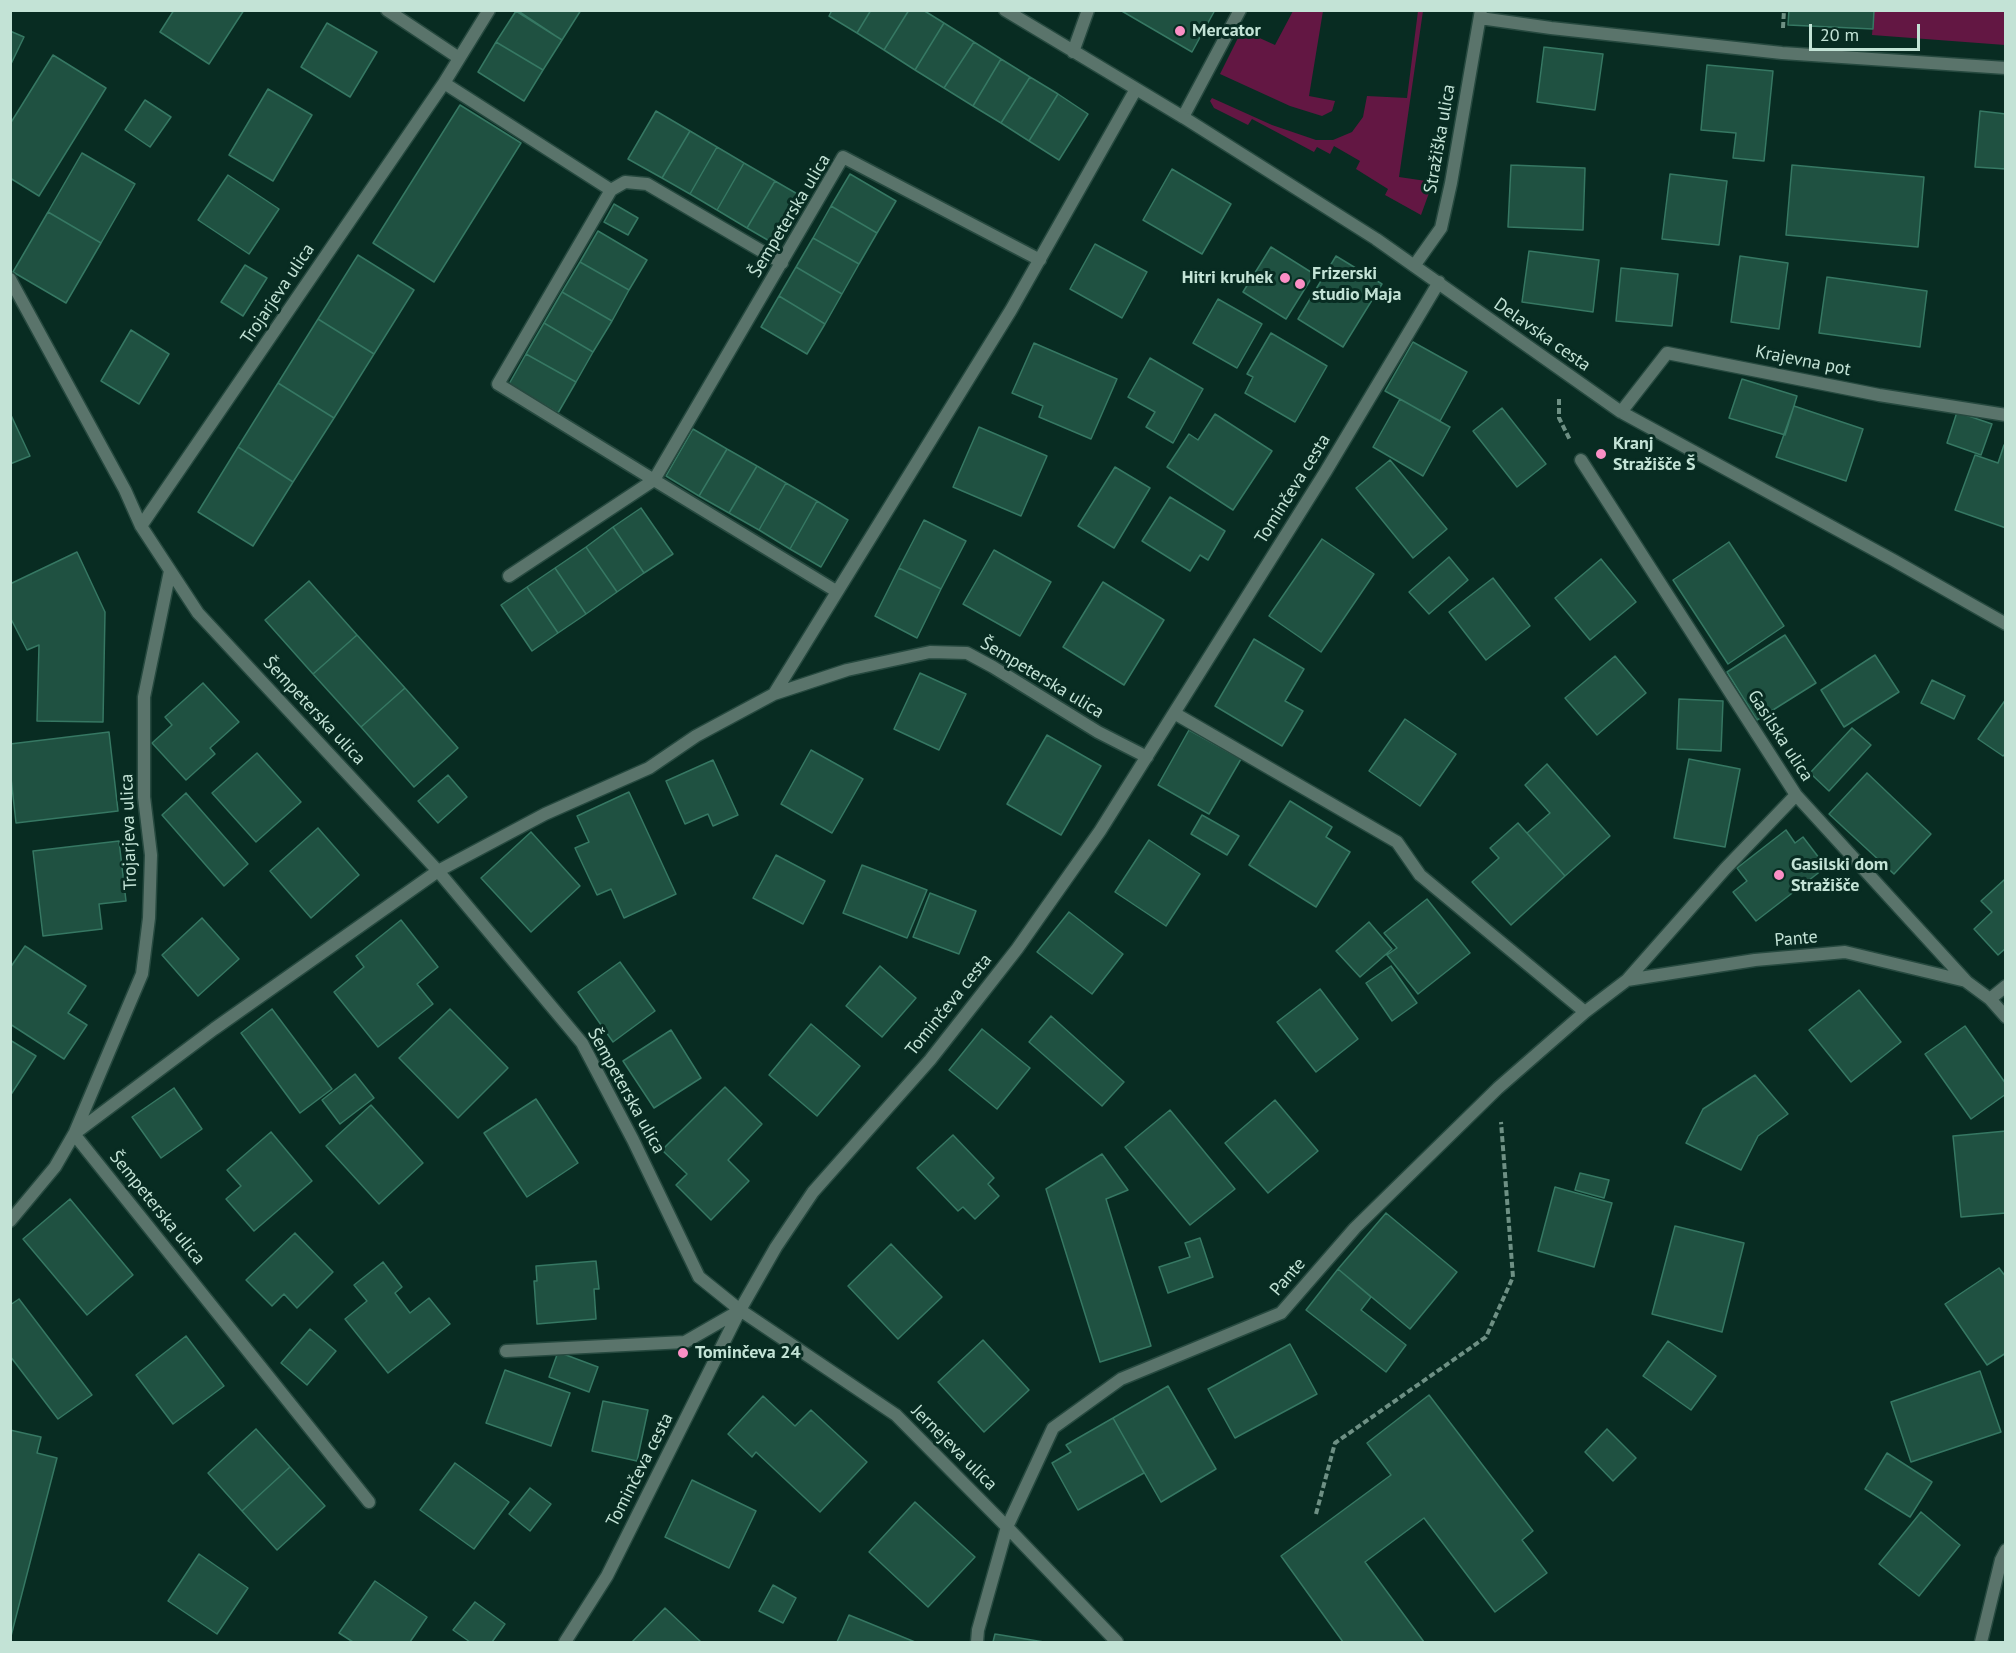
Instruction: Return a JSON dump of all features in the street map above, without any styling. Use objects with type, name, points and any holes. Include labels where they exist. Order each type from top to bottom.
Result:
[{"type":"street","points":[[387,10],[459,58]]},
{"type":"street","name":"Trojarjeva ulica","points":[[141,525],[444,83],[489,10]]},
{"type":"street","name":"Delavska cesta","points":[[1005,10],[1183,117],[1357,227],[1439,282],[1621,412],[2006,624]]},
{"type":"street","points":[[1073,52],[1088,10]]},
{"type":"street","points":[[1183,117],[1240,10]]},
{"type":"street","points":[[1480,14],[1551,28],[1782,53],[2006,68]]},
{"type":"street","name":"Stražiška ulica","points":[[1414,266],[1441,228],[1480,14]]},
{"type":"street","points":[[444,83],[611,190]]},
{"type":"street","points":[[774,694],[1011,310],[1136,89]]},
{"type":"street","name":"Šempeterska ulica","points":[[509,576],[654,480],[843,157],[1040,260]]},
{"type":"street","points":[[782,263],[647,184],[626,182],[611,190],[498,384],[836,591]]},
{"type":"street","points":[[10,279],[125,490],[141,525],[170,572]]},
{"type":"street","name":"Tominčeva cesta","points":[[565,1642],[607,1576],[740,1310],[776,1247],[813,1192],[930,1060],[1017,949],[1100,831],[1326,471],[1439,282]]},
{"type":"street","name":"Krajevna pot","points":[[1621,412],[1666,353],[1880,395],[2006,415]]},
{"type":"street","name":"Gasilska ulica","points":[[1581,460],[1796,795],[1967,981],[1990,999],[2006,1017]]},
{"type":"street","name":"Trojarjeva ulica","points":[[74,1134],[142,974],[151,855],[144,797],[144,697],[170,572]]},
{"type":"street","name":"Šempeterska ulica","points":[[170,572],[198,613],[438,871],[582,1043],[633,1140],[699,1277],[740,1310]]},
{"type":"street","name":"Šempeterska ulica","points":[[10,1221],[55,1167],[74,1134],[214,1029],[438,871],[545,814],[649,768],[696,736],[774,694],[857,668],[930,652],[967,652],[1098,732],[1147,757]]},
{"type":"street","points":[[1174,713],[1397,842],[1419,875],[1585,1012]]},
{"type":"street","name":"Pante","points":[[977,1642],[978,1630],[1007,1527],[1053,1428],[1121,1379],[1281,1313],[1355,1228],[1498,1088],[1585,1012],[1627,980],[1725,869],[1796,795]]},
{"type":"street","name":"Pante","points":[[1627,980],[1755,960],[1845,952],[1967,981]]},
{"type":"street","points":[[1990,999],[2006,986]]},
{"type":"street","name":"Šempeterska ulica","points":[[74,1134],[369,1502]]},
{"type":"street","points":[[506,1351],[685,1342],[740,1310]]},
{"type":"street","name":"Jernejeva ulica","points":[[740,1310],[896,1416],[1117,1642]]},
{"type":"street","points":[[1981,1642],[2001,1560],[2006,1550]]},
{"type":"path","points":[[1558,368],[1559,418],[1581,460]]},
{"type":"path","points":[[1316,1514],[1335,1443],[1486,1337],[1513,1277],[1498,1088]]},
{"type":"shaded area","points":[[1293,11],[1323,11],[1309,96],[1335,101],[1332,111],[1322,116],[1290,106],[1220,74],[1242,30],[1275,45]]},
{"type":"shaded area","points":[[1418,11],[1423,11],[1399,177],[1433,182],[1421,215],[1385,195],[1388,189],[1356,169],[1360,161],[1334,146],[1330,154],[1317,147],[1314,152],[1252,119],[1248,125],[1214,108],[1210,101],[1212,98],[1272,125],[1316,140],[1333,140],[1352,132],[1363,117],[1367,96],[1407,98]]},
{"type":"shaded area","points":[[1874,11],[2005,11],[2005,45],[1872,35]]},
{"type":"building","points":[[174,10],[244,10],[209,64],[160,32]]},
{"type":"building","points":[[517,10],[581,10],[562,40]]},
{"type":"building","points":[[832,10],[871,10],[857,33],[829,16]]},
{"type":"building","points":[[871,10],[909,10],[884,50],[857,33]]},
{"type":"building","points":[[909,10],[923,10],[944,23],[915,70],[884,50]]},
{"type":"building","name":"Mercator","points":[[1120,10],[1215,10],[1192,52]]},
{"type":"building","points":[[1789,10],[1874,10],[1873,29],[1788,25]]},
{"type":"building","points":[[516,11],[562,40],[543,70],[496,42]]},
{"type":"building","points":[[327,23],[377,52],[350,97],[301,67]]},
{"type":"building","points":[[944,23],[974,42],[944,88],[915,70]]},
{"type":"building","points":[[10,31],[24,37],[10,66]]},
{"type":"building","points":[[496,42],[543,70],[524,101],[478,72]]},
{"type":"building","points":[[974,42],[1001,59],[973,106],[944,88]]},
{"type":"building","points":[[1544,47],[1603,54],[1595,110],[1537,102]]},
{"type":"building","points":[[53,55],[106,88],[39,196],[10,178],[10,124]]},
{"type":"building","points":[[1001,59],[1030,77],[1001,123],[973,106]]},
{"type":"building","points":[[1707,65],[1773,71],[1764,161],[1733,158],[1736,133],[1701,130]]},
{"type":"building","points":[[1030,77],[1058,94],[1029,141],[1001,123]]},
{"type":"building","points":[[268,89],[312,115],[273,181],[229,155]]},
{"type":"building","points":[[1058,94],[1088,114],[1059,160],[1029,141]]},
{"type":"building","points":[[145,100],[171,117],[150,147],[125,130]]},
{"type":"building","points":[[460,105],[521,143],[434,282],[373,243]]},
{"type":"building","points":[[656,111],[690,131],[662,178],[628,159]]},
{"type":"building","points":[[1980,111],[2006,114],[2006,169],[1975,167]]},
{"type":"building","points":[[690,131],[717,147],[690,194],[662,178]]},
{"type":"building","points":[[717,147],[744,163],[717,210],[690,194]]},
{"type":"building","points":[[82,153],[135,184],[101,243],[48,212]]},
{"type":"building","points":[[744,163],[775,181],[747,228],[717,210]]},
{"type":"building","points":[[1511,165],[1585,168],[1583,230],[1508,227]]},
{"type":"building","points":[[1792,165],[1924,177],[1918,247],[1786,235]]},
{"type":"building","points":[[1172,169],[1231,204],[1202,254],[1143,220]]},
{"type":"building","points":[[850,174],[896,201],[877,233],[831,206]]},
{"type":"building","points":[[1670,174],[1727,181],[1719,245],[1662,239]]},
{"type":"building","points":[[228,175],[279,209],[249,254],[198,220]]},
{"type":"building","points":[[775,181],[806,199],[778,246],[747,228]]},
{"type":"building","points":[[614,204],[638,218],[628,235],[604,222]]},
{"type":"building","points":[[831,206],[877,233],[859,264],[813,238]]},
{"type":"building","points":[[48,212],[101,243],[66,303],[13,272]]},
{"type":"building","points":[[598,231],[647,260],[629,290],[580,262]]},
{"type":"building","points":[[813,238],[859,264],[842,294],[796,267]]},
{"type":"building","points":[[1095,244],[1147,272],[1122,318],[1070,289]]},
{"type":"building","points":[[1271,247],[1314,274],[1286,319],[1243,292]]},
{"type":"building","points":[[1529,251],[1599,260],[1593,312],[1522,302]]},
{"type":"building","points":[[358,255],[414,290],[374,354],[318,319]]},
{"type":"building","points":[[1336,256],[1382,284],[1343,347],[1298,319]]},
{"type":"building","points":[[1740,256],[1788,263],[1779,329],[1731,322]]},
{"type":"building","points":[[580,262],[629,290],[612,321],[562,292]]},
{"type":"building","points":[[245,265],[267,278],[243,316],[221,302]]},
{"type":"building","points":[[796,267],[842,294],[825,324],[779,296]]},
{"type":"building","points":[[1621,268],[1678,274],[1672,326],[1616,321]]},
{"type":"building","points":[[1827,277],[1927,291],[1920,347],[1819,333]]},
{"type":"building","points":[[562,292],[612,321],[593,352],[544,323]]},
{"type":"building","points":[[779,296],[825,324],[807,354],[761,327]]},
{"type":"building","points":[[1218,299],[1262,324],[1237,368],[1193,343]]},
{"type":"building","points":[[318,319],[374,354],[334,418],[278,383]]},
{"type":"building","points":[[544,323],[593,352],[576,382],[526,354]]},
{"type":"building","points":[[131,330],[169,354],[139,404],[101,381]]},
{"type":"building","points":[[1271,333],[1327,366],[1295,422],[1245,393],[1253,377],[1247,374]]},
{"type":"building","points":[[1413,342],[1467,372],[1440,421],[1385,391]]},
{"type":"building","points":[[1034,343],[1117,379],[1091,439],[1039,417],[1043,406],[1012,393]]},
{"type":"building","points":[[526,354],[576,382],[558,413],[509,384]]},
{"type":"building","points":[[1150,358],[1203,389],[1173,443],[1146,427],[1155,412],[1128,397]]},
{"type":"building","points":[[1742,379],[1797,396],[1785,435],[1729,418]]},
{"type":"building","points":[[278,383],[334,418],[293,482],[238,447]]},
{"type":"building","points":[[1400,399],[1450,427],[1423,476],[1373,447]]},
{"type":"building","points":[[1794,406],[1863,429],[1846,481],[1776,457]]},
{"type":"building","points":[[1502,408],[1546,464],[1517,487],[1473,431]]},
{"type":"building","points":[[1957,412],[1992,424],[1981,455],[1947,443]]},
{"type":"building","points":[[10,413],[30,456],[10,464]]},
{"type":"building","points":[[1215,414],[1272,451],[1233,510],[1167,467],[1189,434],[1198,440]]},
{"type":"building","points":[[979,427],[1047,456],[1021,516],[953,487]]},
{"type":"building","points":[[693,429],[727,449],[699,496],[666,476]]},
{"type":"building","points":[[2004,445],[2006,446],[2006,528],[1955,510],[1975,455],[1998,463]]},
{"type":"building","points":[[238,447],[293,482],[253,546],[198,512]]},
{"type":"building","points":[[727,449],[757,466],[729,513],[699,496]]},
{"type":"building","points":[[1390,460],[1447,529],[1413,558],[1356,488]]},
{"type":"building","points":[[757,466],[786,483],[759,530],[729,513]]},
{"type":"building","points":[[1115,467],[1150,488],[1114,548],[1078,526]]},
{"type":"building","points":[[786,483],[817,501],[790,549],[759,530]]},
{"type":"building","points":[[1170,497],[1225,531],[1208,560],[1200,555],[1190,571],[1142,541]]},
{"type":"building","points":[[817,501],[848,520],[821,567],[790,549]]},
{"type":"building","points":[[641,508],[673,554],[644,573],[613,527]]},
{"type":"building","points":[[924,520],[966,541],[941,589],[899,568]]},
{"type":"building","points":[[613,527],[644,573],[617,592],[586,547]]},
{"type":"building","points":[[1322,539],[1374,574],[1321,652],[1269,616]]},
{"type":"building","points":[[1729,542],[1784,626],[1728,664],[1673,580]]},
{"type":"building","points":[[586,547],[617,592],[586,614],[555,568]]},
{"type":"building","points":[[994,550],[1051,582],[1020,636],[963,604]]},
{"type":"building","points":[[77,552],[105,612],[103,722],[37,721],[39,645],[27,650],[10,617],[10,584]]},
{"type":"building","points":[[1449,557],[1468,580],[1429,614],[1409,592]]},
{"type":"building","points":[[1601,559],[1636,602],[1590,640],[1555,598]]},
{"type":"building","points":[[555,568],[586,614],[558,633],[527,587]]},
{"type":"building","points":[[899,568],[941,589],[917,638],[875,616]]},
{"type":"building","points":[[1493,578],[1530,626],[1486,660],[1449,612]]},
{"type":"building","points":[[309,581],[357,635],[313,674],[265,620]]},
{"type":"building","points":[[1103,582],[1164,620],[1124,685],[1063,647]]},
{"type":"building","points":[[527,587],[558,633],[532,651],[501,605]]},
{"type":"building","points":[[357,635],[405,688],[361,727],[313,674]]},
{"type":"building","points":[[1785,635],[1816,683],[1757,720],[1727,672]]},
{"type":"building","points":[[1254,639],[1304,669],[1285,701],[1303,711],[1282,746],[1215,706]]},
{"type":"building","points":[[1875,655],[1899,692],[1844,727],[1821,690]]},
{"type":"building","points":[[1615,656],[1646,693],[1597,735],[1565,698]]},
{"type":"building","points":[[920,673],[966,694],[939,750],[894,729]]},
{"type":"building","points":[[1932,680],[1965,696],[1954,719],[1921,703]]},
{"type":"building","points":[[203,683],[239,722],[210,748],[215,754],[186,780],[152,743],[172,725],[165,717]]},
{"type":"building","points":[[405,688],[458,748],[414,787],[361,727]]},
{"type":"building","points":[[1679,699],[1723,701],[1721,751],[1677,749]]},
{"type":"building","points":[[2006,699],[2006,753],[2003,756],[1978,739]]},
{"type":"building","points":[[1405,719],[1456,754],[1420,806],[1369,771]]},
{"type":"building","points":[[1852,728],[1871,745],[1829,791],[1810,773]]},
{"type":"building","points":[[1189,730],[1241,759],[1209,814],[1158,785]]},
{"type":"building","points":[[109,732],[118,811],[16,823],[10,769],[10,744]]},
{"type":"building","points":[[1047,735],[1101,766],[1061,835],[1007,804]]},
{"type":"building","points":[[811,750],[863,779],[832,833],[781,804]]},
{"type":"building","points":[[257,753],[301,802],[256,842],[212,793]]},
{"type":"building","points":[[1689,759],[1740,769],[1725,847],[1674,838]]},
{"type":"building","points":[[713,760],[738,815],[713,826],[708,814],[685,824],[666,781]]},
{"type":"building","points":[[1547,764],[1610,836],[1565,876],[1527,833],[1550,813],[1525,785]]},
{"type":"building","points":[[1867,773],[1931,834],[1894,874],[1829,814]]},
{"type":"building","points":[[448,775],[467,797],[438,823],[418,801]]},
{"type":"building","points":[[629,792],[676,894],[624,918],[611,889],[597,895],[575,848],[589,842],[577,816]]},
{"type":"building","points":[[186,793],[248,864],[224,886],[162,815]]},
{"type":"building","points":[[1290,801],[1332,827],[1326,837],[1350,852],[1316,907],[1249,865]]},
{"type":"building","points":[[1202,815],[1239,836],[1227,855],[1191,834]]},
{"type":"building","points":[[1518,823],[1565,876],[1511,925],[1472,882],[1499,858],[1490,848]]},
{"type":"building","points":[[318,828],[359,875],[311,918],[270,871]]},
{"type":"building","name":"Gasilski dom Stražišče","points":[[1786,830],[1795,843],[1803,837],[1826,867],[1756,921],[1733,892],[1747,881],[1737,868]]},
{"type":"building","points":[[531,832],[580,886],[531,932],[481,878]]},
{"type":"building","points":[[1149,840],[1200,874],[1166,926],[1115,892]]},
{"type":"building","points":[[119,841],[126,901],[99,904],[102,929],[43,936],[33,851]]},
{"type":"building","points":[[776,855],[825,881],[803,924],[753,898]]},
{"type":"building","points":[[862,865],[927,890],[907,938],[843,913]]},
{"type":"building","points":[[2004,880],[2006,882],[2006,948],[1998,955],[1974,929],[1992,912],[1981,901]]},
{"type":"building","points":[[930,893],[976,911],[959,954],[913,937]]},
{"type":"building","points":[[1427,899],[1470,953],[1418,994],[1387,955],[1397,948],[1384,933]]},
{"type":"building","points":[[1069,912],[1123,954],[1092,994],[1037,952]]},
{"type":"building","points":[[202,918],[239,959],[198,996],[162,955]]},
{"type":"building","points":[[401,920],[438,967],[417,984],[433,1004],[378,1047],[334,992],[364,967],[356,956]]},
{"type":"building","points":[[1369,922],[1392,949],[1360,977],[1336,951]]},
{"type":"building","points":[[25,946],[86,986],[68,1013],[87,1025],[64,1059],[10,1024],[10,968]]},
{"type":"building","points":[[620,962],[655,1011],[613,1042],[578,992]]},
{"type":"building","points":[[880,966],[916,998],[882,1037],[846,1006]]},
{"type":"building","points":[[1391,966],[1417,1003],[1392,1021],[1366,983]]},
{"type":"building","points":[[1320,989],[1358,1039],[1316,1072],[1277,1022]]},
{"type":"building","points":[[1859,990],[1901,1042],[1851,1082],[1809,1030]]},
{"type":"building","points":[[272,1009],[332,1089],[300,1113],[241,1033]]},
{"type":"building","points":[[450,1009],[508,1068],[458,1118],[399,1058]]},
{"type":"building","points":[[1051,1016],[1124,1082],[1102,1106],[1029,1042]]},
{"type":"building","points":[[811,1024],[860,1066],[817,1116],[769,1075]]},
{"type":"building","points":[[1965,1026],[2006,1084],[2006,1094],[1971,1119],[1925,1054]]},
{"type":"building","points":[[982,1029],[1030,1068],[997,1109],[949,1070]]},
{"type":"building","points":[[671,1030],[701,1078],[654,1108],[623,1061]]},
{"type":"building","points":[[10,1040],[36,1056],[10,1096]]},
{"type":"building","points":[[355,1074],[374,1098],[340,1124],[322,1100]]},
{"type":"building","points":[[1755,1075],[1788,1114],[1758,1136],[1741,1170],[1686,1143],[1703,1109]]},
{"type":"building","points":[[725,1087],[762,1124],[728,1160],[749,1181],[711,1220],[676,1185],[687,1174],[662,1150]]},
{"type":"building","points":[[174,1088],[202,1129],[161,1158],[132,1117]]},
{"type":"building","points":[[536,1099],[578,1163],[527,1197],[484,1133]]},
{"type":"building","points":[[1275,1100],[1318,1151],[1268,1193],[1225,1143]]},
{"type":"building","points":[[371,1105],[423,1163],[379,1204],[326,1146]]},
{"type":"building","points":[[1170,1110],[1235,1189],[1190,1225],[1125,1147]]},
{"type":"building","points":[[2006,1131],[2006,1213],[1961,1217],[1953,1136]]},
{"type":"building","points":[[271,1132],[312,1181],[254,1231],[226,1199],[241,1186],[227,1170]]},
{"type":"building","points":[[953,1135],[994,1178],[988,1184],[999,1196],[975,1219],[963,1207],[958,1211],[917,1168]]},
{"type":"building","points":[[1102,1154],[1128,1190],[1106,1199],[1151,1346],[1100,1362],[1046,1189]]},
{"type":"building","points":[[1580,1173],[1609,1180],[1604,1198],[1575,1190]]},
{"type":"building","points":[[1555,1187],[1612,1203],[1594,1267],[1538,1251]]},
{"type":"building","points":[[70,1199],[133,1275],[87,1315],[23,1239]]},
{"type":"building","points":[[1386,1213],[1457,1272],[1410,1329],[1338,1269]]},
{"type":"building","points":[[1675,1226],[1744,1243],[1722,1332],[1652,1314]]},
{"type":"building","points":[[295,1233],[333,1272],[297,1308],[284,1294],[272,1306],[246,1280]]},
{"type":"building","points":[[1200,1238],[1213,1277],[1168,1293],[1159,1267],[1190,1257],[1185,1243]]},
{"type":"building","points":[[891,1244],[942,1297],[898,1339],[848,1286]]},
{"type":"building","points":[[596,1261],[599,1289],[594,1289],[596,1319],[537,1324],[534,1281],[537,1281],[536,1266]]},
{"type":"building","points":[[383,1262],[402,1287],[395,1293],[410,1313],[429,1298],[450,1324],[388,1373],[345,1319],[367,1301],[354,1285]]},
{"type":"building","points":[[1999,1268],[2006,1277],[2006,1353],[1987,1365],[1945,1304]]},
{"type":"building","points":[[1338,1269],[1371,1297],[1361,1310],[1406,1345],[1386,1372],[1306,1310]]},
{"type":"building","points":[[19,1299],[92,1395],[58,1419],[10,1356],[10,1305]]},
{"type":"building","points":[[310,1329],[336,1351],[307,1385],[281,1363]]},
{"type":"building","points":[[186,1336],[224,1386],[173,1424],[136,1375]]},
{"type":"building","points":[[983,1340],[1029,1390],[984,1432],[938,1382]]},
{"type":"building","points":[[1668,1341],[1716,1376],[1691,1410],[1643,1376]]},
{"type":"building","points":[[1290,1344],[1317,1394],[1235,1438],[1208,1389]]},
{"type":"building","points":[[558,1352],[598,1367],[589,1392],[549,1377]]},
{"type":"building","points":[[505,1370],[570,1393],[551,1446],[486,1423]]},
{"type":"building","points":[[1980,1371],[2001,1432],[1911,1462],[1891,1402]]},
{"type":"building","points":[[1168,1386],[1216,1469],[1161,1502],[1113,1418]]},
{"type":"building","points":[[1429,1395],[1533,1531],[1522,1540],[1547,1573],[1495,1612],[1424,1518],[1365,1562],[1424,1642],[1343,1642],[1281,1556],[1391,1475],[1367,1443]]},
{"type":"building","points":[[763,1396],[795,1426],[811,1410],[867,1462],[820,1512],[756,1452],[752,1457],[728,1434]]},
{"type":"building","points":[[603,1401],[648,1410],[637,1461],[592,1451]]},
{"type":"building","points":[[1113,1418],[1144,1473],[1078,1510],[1052,1463],[1071,1452],[1066,1445]]},
{"type":"building","points":[[256,1429],[290,1467],[242,1511],[208,1473]]},
{"type":"building","points":[[1607,1429],[1636,1458],[1613,1481],[1585,1452]]},
{"type":"building","points":[[10,1430],[41,1437],[37,1453],[57,1458],[10,1640]]},
{"type":"building","points":[[1887,1453],[1932,1482],[1910,1517],[1865,1489]]},
{"type":"building","points":[[455,1463],[509,1502],[474,1549],[420,1510]]},
{"type":"building","points":[[290,1467],[325,1506],[277,1550],[242,1511]]},
{"type":"building","points":[[692,1480],[756,1511],[729,1568],[665,1537]]},
{"type":"building","points":[[530,1488],[551,1504],[530,1531],[509,1514]]},
{"type":"building","points":[[915,1502],[975,1557],[928,1607],[869,1552]]},
{"type":"building","points":[[1921,1512],[1960,1545],[1919,1596],[1879,1564]]},
{"type":"building","points":[[199,1554],[248,1588],[217,1634],[168,1601]]},
{"type":"building","points":[[375,1581],[427,1617],[410,1642],[353,1642],[339,1633]]},
{"type":"building","points":[[773,1585],[796,1598],[783,1623],[759,1611]]},
{"type":"building","points":[[475,1602],[505,1624],[492,1642],[470,1642],[453,1630]]},
{"type":"building","points":[[665,1608],[701,1642],[632,1642]]},
{"type":"building","points":[[849,1615],[915,1642],[837,1642]]},
{"type":"building","points":[[995,1634],[1044,1642],[993,1642]]},
{"type":"place","name":"Mercator","points":[[1180,31]]},
{"type":"place","name":"Hitri kruhek","points":[[1285,278]]},
{"type":"place","name":"Frizerski studio Maja","points":[[1300,284]]},
{"type":"place","name":"Kranj Stražišče Š","points":[[1601,454]]},
{"type":"place","name":"Gasilski dom Stražišče","points":[[1779,875]]},
{"type":"place","name":"Tominčeva 24","points":[[683,1353]]}]
